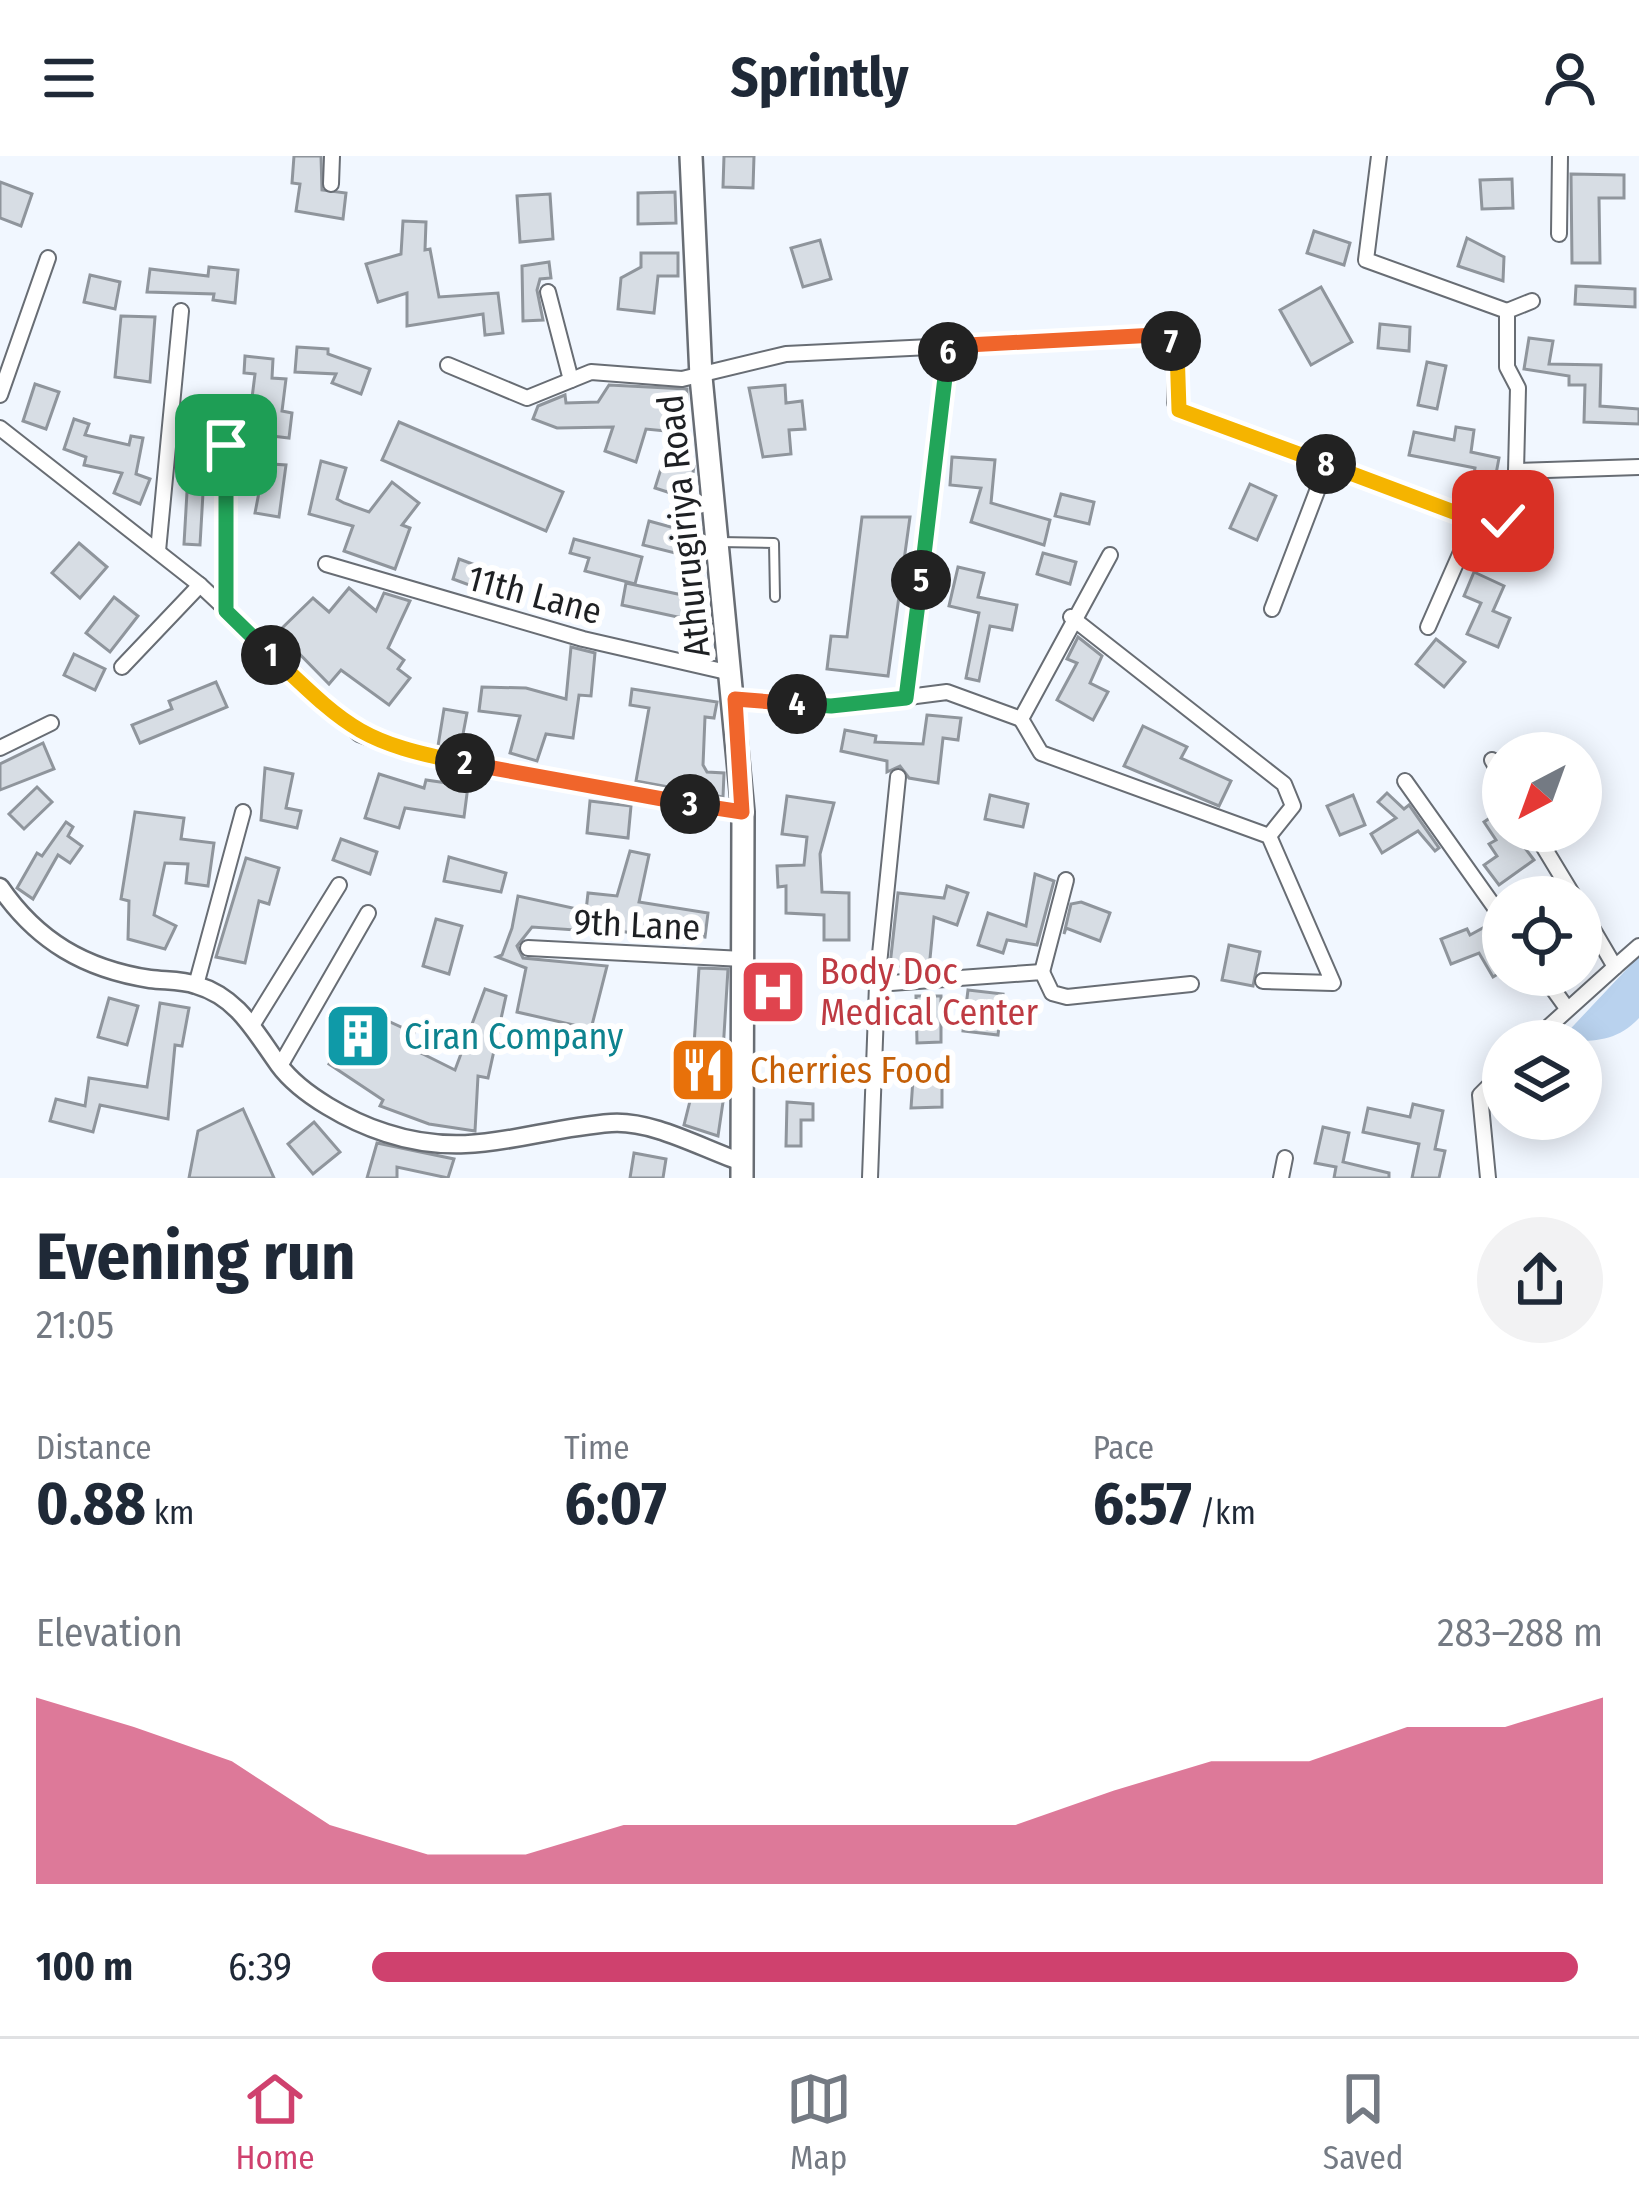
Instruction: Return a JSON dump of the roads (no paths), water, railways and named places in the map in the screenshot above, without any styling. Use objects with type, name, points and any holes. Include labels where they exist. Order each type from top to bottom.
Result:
[{"type":"main road","name":"Athurugiriya Road","points":[[691,156],[701,377],[735,699],[742,812],[742,1170]]},
{"type":"street","points":[[331,184],[332,156]]},
{"type":"street","points":[[1379,156],[1366,260],[1507,311],[1532,302]]},
{"type":"street","points":[[1559,235],[1560,156]]},
{"type":"street","points":[[0,395],[48,258]]},
{"type":"street","points":[[548,292],[571,380]]},
{"type":"street","points":[[158,551],[181,311]]},
{"type":"street","points":[[448,365],[527,398],[591,372],[701,377],[786,354],[1156,335],[1177,348],[1179,410],[1475,520],[1503,521],[1516,471],[1518,388],[1507,367],[1507,311]]},
{"type":"street","points":[[906,698],[949,346]]},
{"type":"street","points":[[0,428],[200,585],[359,734],[385,746],[742,812]]},
{"type":"street","points":[[226,445],[226,611]]},
{"type":"street","points":[[1272,609],[1328,465]]},
{"type":"street","points":[[1516,471],[1639,467]]},
{"type":"street","points":[[1428,627],[1475,520]]},
{"type":"street","points":[[1021,719],[1071,617],[1110,555]]},
{"type":"street","name":"11th Lane","points":[[326,564],[583,639],[731,673]]},
{"type":"street","points":[[122,668],[200,585]]},
{"type":"street","points":[[1071,617],[1284,784],[1293,806],[1269,836]]},
{"type":"street","points":[[735,699],[831,706],[947,692],[1021,719],[1040,753],[1269,836],[1334,983],[1263,982]]},
{"type":"street","points":[[0,748],[51,723]]},
{"type":"street","points":[[870,1178],[877,984],[898,778]]},
{"type":"street","points":[[1405,781],[1482,889]]},
{"type":"street","points":[[196,985],[243,812]]},
{"type":"street","points":[[1066,880],[1042,972],[1052,993],[1067,997],[1191,984]]},
{"type":"street","points":[[253,1024],[339,885]]},
{"type":"street","points":[[0,887],[44,939],[73,956],[105,971],[196,985],[228,1000],[253,1024],[280,1066],[357,1123],[391,1136],[478,1146],[622,1124],[742,1170]]},
{"type":"street","points":[[280,1066],[368,913]]},
{"type":"street","points":[[1602,945],[1615,967]]},
{"type":"street","points":[[1553,1020],[1639,946]]},
{"type":"street","name":"9th Lane","points":[[529,948],[743,959]]},
{"type":"street","points":[[877,984],[1042,972]]},
{"type":"street","points":[[1558,996],[1566,1007]]},
{"type":"street","points":[[1484,1140],[1488,1178]]},
{"type":"street","points":[[1281,1178],[1285,1158]]},
{"type":"lane","points":[[718,543],[774,544],[775,598]]},
{"type":"place","name":"Body Doc Medical Center","points":[[773,992]]},
{"type":"place","name":"Ciran Company","points":[[358,1036]]},
{"type":"place","name":"Cherries Food","points":[[703,1070]]}]
